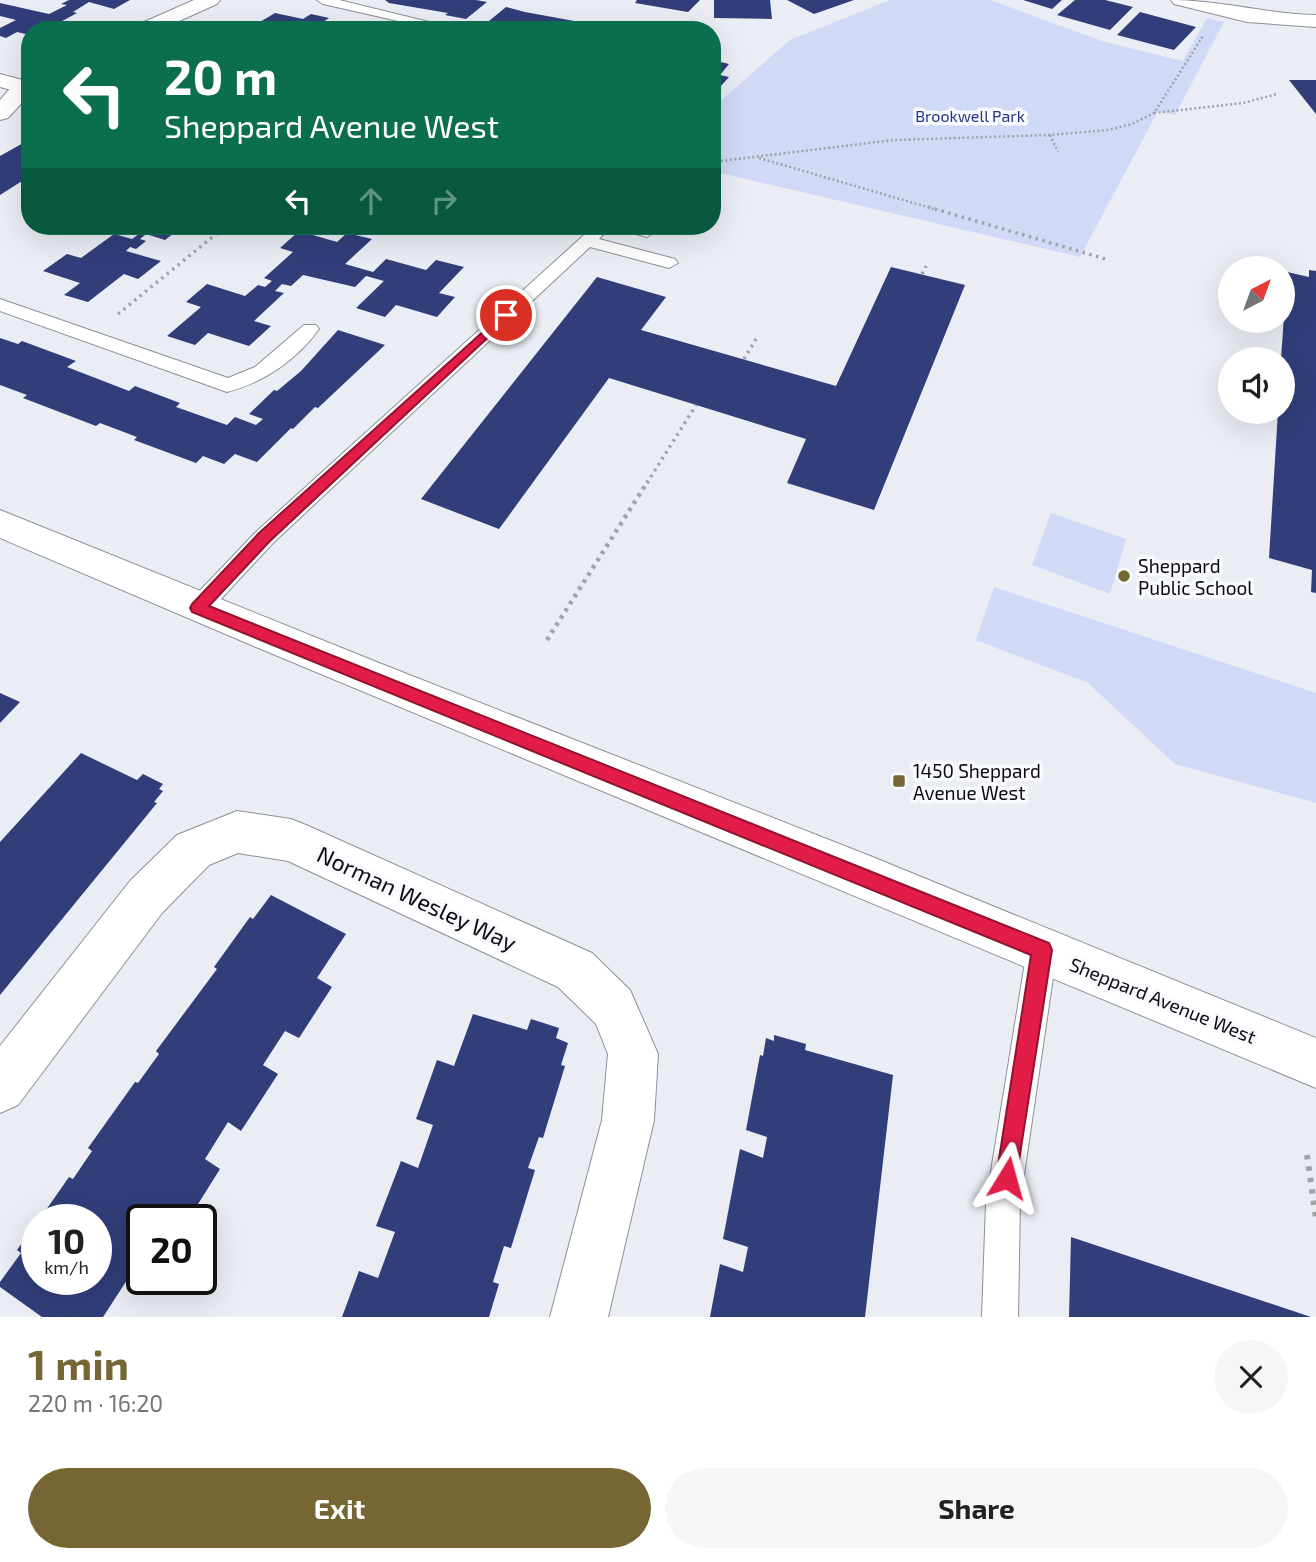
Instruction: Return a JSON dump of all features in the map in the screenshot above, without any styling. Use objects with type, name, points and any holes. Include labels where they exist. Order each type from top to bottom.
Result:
[{"type":"street","points":[[162,21],[210,0]]},
{"type":"street","points":[[1181,0],[1264,18],[1316,22]]},
{"type":"street","points":[[0,80],[21,86]]},
{"type":"street","points":[[0,96],[21,90]]},
{"type":"street","points":[[0,113],[21,94]]},
{"type":"street","name":"Sheppard Avenue West","points":[[0,523],[198,608],[1316,1063]]},
{"type":"street","name":"Norman Wesley Way","points":[[0,1087],[146,897],[193,850],[237,832],[291,840],[575,970],[613,1007],[633,1054],[628,1120],[579,1317]]},
{"type":"lane","points":[[323,0],[416,21]]},
{"type":"lane","points":[[198,608],[265,537],[593,235]]},
{"type":"lane","points":[[587,241],[669,264]]},
{"type":"lane","points":[[0,305],[226,385],[255,377],[310,329]]},
{"type":"lane","points":[[1000,1317],[1003,1202],[1042,950]]},
{"type":"path","points":[[721,161],[894,140],[1050,135],[1113,129],[1143,120],[1154,113],[1168,95],[1218,10]]},
{"type":"path","points":[[1154,113],[1243,103],[1277,94]]},
{"type":"path","points":[[1050,135],[1058,152]]},
{"type":"path","points":[[755,157],[1109,260]]},
{"type":"path","points":[[119,313],[215,235]]},
{"type":"path","points":[[922,274],[926,266]]},
{"type":"path","points":[[744,359],[757,339]]},
{"type":"path","points":[[547,640],[696,405]]},
{"type":"path","points":[[1307,1155],[1316,1219]]},
{"type":"green space","name":"Brookwell Park","points":[[890,0],[990,0],[1105,42],[1183,61],[1207,18],[1224,22],[1175,115],[1158,111],[1080,257],[721,173],[721,100],[790,40]]},
{"type":"green space","points":[[1051,513],[1126,539],[1110,594],[1032,565]]},
{"type":"green space","points":[[994,587],[1316,693],[1316,803],[1175,764],[1088,683],[976,640]]},
{"type":"building","points":[[69,0],[130,0],[114,9],[89,2],[62,21],[21,21],[21,33],[17,32],[6,38],[0,36],[0,28],[16,20],[0,16],[0,3],[49,14],[67,5],[61,4]]},
{"type":"building","points":[[385,0],[476,0],[487,2],[466,19]]},
{"type":"building","points":[[637,0],[700,0],[688,12],[635,3]]},
{"type":"building","points":[[714,0],[770,0],[772,19],[714,18]]},
{"type":"building","points":[[787,0],[854,0],[814,14]]},
{"type":"building","points":[[1023,0],[1062,0],[1052,9]]},
{"type":"building","points":[[1075,0],[1105,0],[1133,7],[1110,30],[1057,15]]},
{"type":"building","points":[[506,7],[574,21],[489,21]]},
{"type":"building","points":[[1140,12],[1196,27],[1174,50],[1117,35]]},
{"type":"building","points":[[275,13],[303,19],[311,14],[329,18],[324,21],[262,21]]},
{"type":"building","points":[[721,62],[729,64],[721,74]]},
{"type":"building","points":[[721,75],[729,77],[721,86]]},
{"type":"building","points":[[1289,80],[1316,80],[1316,114]]},
{"type":"building","points":[[21,144],[21,182],[0,195],[0,156]]},
{"type":"building","points":[[113,235],[132,239],[138,235],[145,235],[140,239],[146,241],[136,249],[130,247],[126,251],[161,261],[138,279],[124,274],[88,302],[64,295],[80,283],[43,271],[67,254],[81,258]]},
{"type":"building","points":[[149,235],[171,235],[165,240]]},
{"type":"building","points":[[295,235],[313,235],[337,242],[345,235],[355,235],[372,239],[345,264],[373,272],[386,259],[426,270],[436,260],[464,267],[439,293],[455,297],[437,317],[396,305],[385,317],[356,308],[384,281],[366,276],[355,287],[303,275],[291,286],[282,284],[275,291],[284,293],[254,321],[271,326],[249,346],[208,333],[195,345],[167,336],[201,307],[186,302],[207,284],[245,296],[258,285],[265,287],[272,281],[264,278],[293,252],[280,248]]},
{"type":"building","points":[[891,267],[965,285],[874,510],[787,483],[806,439],[609,378],[499,529],[421,499],[597,277],[666,297],[641,330],[836,386]]},
{"type":"building","points":[[1309,270],[1316,271],[1316,593],[1311,592],[1312,570],[1269,558],[1277,424],[1295,424],[1295,347],[1282,347],[1283,333],[1295,333],[1295,274],[1309,277]]},
{"type":"building","points":[[338,330],[385,345],[318,408],[315,407],[291,428],[257,462],[235,454],[224,464],[203,456],[196,463],[134,440],[137,437],[100,423],[96,426],[23,398],[27,395],[0,385],[0,338],[18,344],[22,341],[76,361],[67,367],[129,391],[135,386],[180,403],[176,407],[227,425],[235,417],[256,425],[263,419],[249,414],[274,390],[277,391],[301,371]]},
{"type":"building","points":[[0,693],[20,702],[0,723]]},
{"type":"building","points":[[81,753],[137,780],[143,774],[163,784],[159,789],[163,791],[154,802],[157,803],[0,995],[0,842]]},
{"type":"building","points":[[271,895],[346,934],[317,978],[332,987],[299,1038],[285,1031],[263,1065],[278,1074],[241,1131],[228,1122],[205,1159],[220,1169],[198,1204],[126,1204],[126,1282],[103,1317],[42,1317],[0,1287],[0,1282],[21,1253],[21,1295],[112,1295],[112,1204],[50,1204],[69,1177],[73,1179],[92,1151],[88,1148],[135,1082],[138,1083],[159,1054],[156,1051],[217,969],[214,967],[250,917],[253,919]]},
{"type":"building","points":[[473,1014],[527,1030],[531,1019],[559,1028],[556,1038],[568,1043],[561,1065],[565,1066],[543,1138],[539,1137],[528,1168],[535,1170],[511,1248],[504,1246],[493,1282],[499,1284],[489,1317],[342,1317],[359,1271],[378,1278],[395,1232],[376,1226],[401,1161],[418,1168],[433,1125],[416,1119],[437,1060],[454,1066]]},
{"type":"building","points":[[774,1035],[806,1044],[805,1050],[893,1075],[865,1317],[710,1317],[720,1264],[743,1272],[748,1247],[723,1239],[740,1149],[763,1158],[767,1137],[746,1130],[760,1055],[763,1056],[766,1038],[774,1041]]},
{"type":"building","points":[[1071,1237],[1311,1317],[1069,1317]]},
{"type":"place","name":"Sheppard Public School","points":[[1124,576]]},
{"type":"place","name":"1450 Sheppard Avenue West","points":[[899,781]]},
{"type":"route","points":[[506,315],[265,537],[198,608],[510,736],[722,818],[1042,950],[1007,1178]]}]
